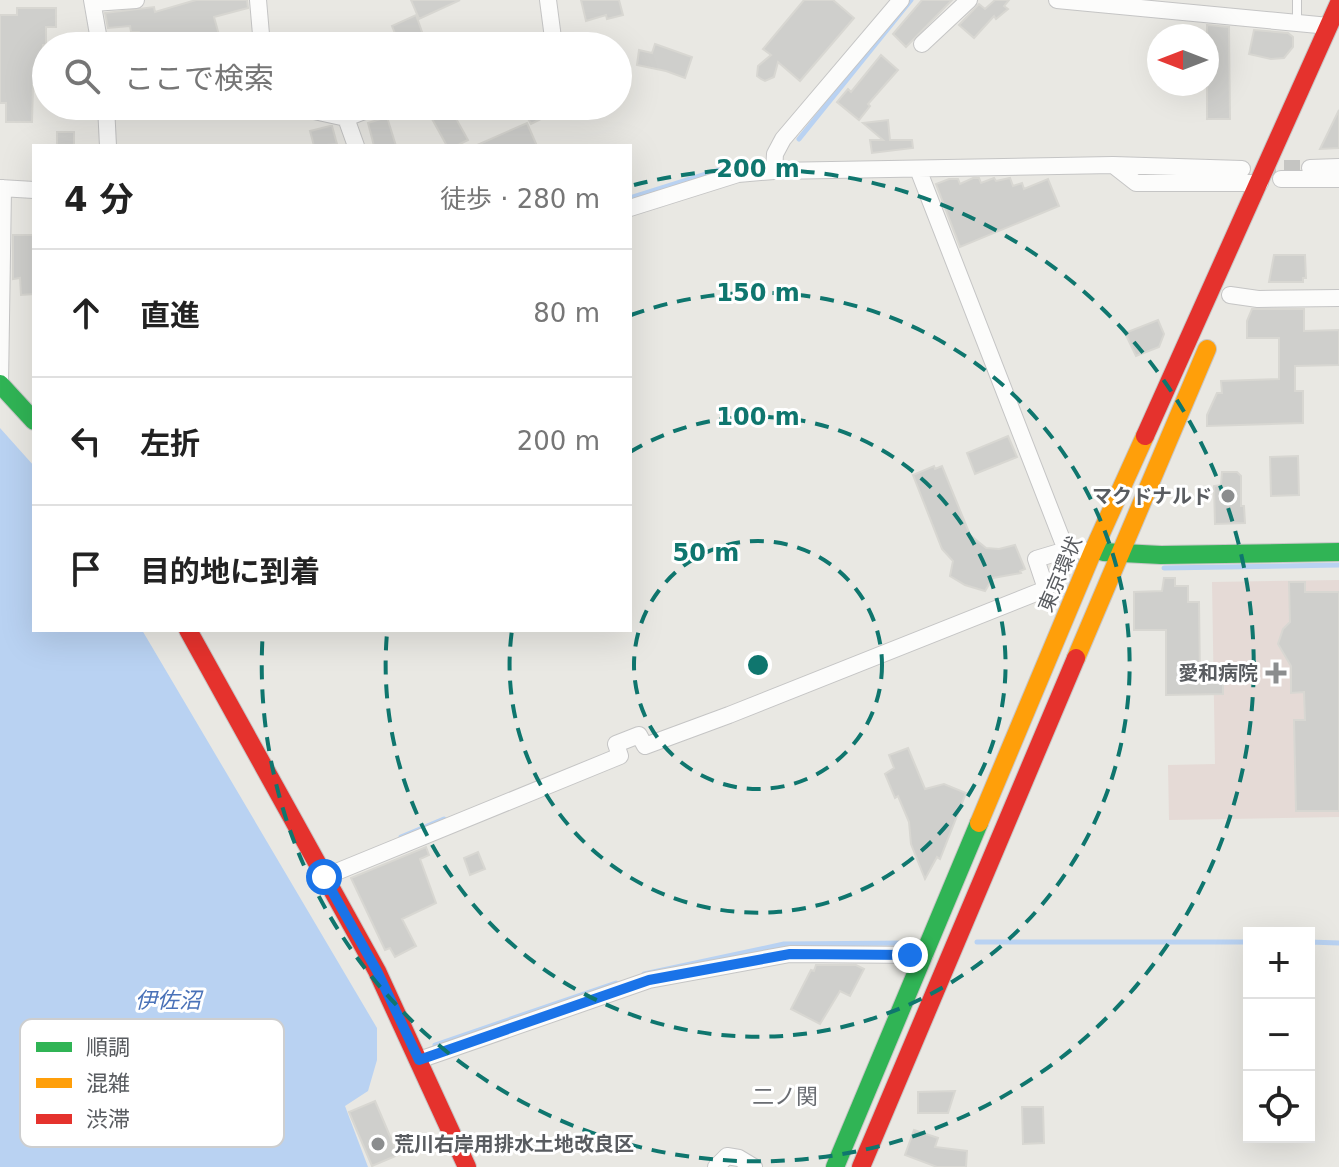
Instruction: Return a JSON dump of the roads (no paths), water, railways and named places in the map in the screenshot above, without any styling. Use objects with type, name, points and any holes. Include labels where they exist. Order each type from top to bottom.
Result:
[{"type":"main road","name":"東京環状","points":[[835,1167],[1093,551],[1276,180],[1339,3]]},
{"type":"main road","points":[[1316,100],[1339,47]]},
{"type":"main road","points":[[861,1167],[1214,334]]},
{"type":"main road","points":[[0,384],[32,419]]},
{"type":"main road","points":[[1093,551],[1161,555],[1339,552]]},
{"type":"main road","points":[[189,632],[377,971],[467,1167]]},
{"type":"street","points":[[98,32],[93,2],[136,0]]},
{"type":"street","points":[[258,0],[261,32]]},
{"type":"street","points":[[548,0],[552,32]]},
{"type":"street","points":[[774,171],[775,154],[783,139],[901,0]]},
{"type":"street","points":[[922,44],[969,0]]},
{"type":"street","points":[[1057,0],[1204,7],[1329,26]]},
{"type":"street","points":[[107,120],[108,144]]},
{"type":"street","points":[[347,120],[355,144]]},
{"type":"street","points":[[632,207],[738,174],[774,171],[1113,165],[1242,169]]},
{"type":"street","points":[[1113,165],[1136,183],[1339,179]]},
{"type":"street","points":[[1310,168],[1339,167]]},
{"type":"street","points":[[918,169],[1066,550]]},
{"type":"street","points":[[0,384],[2,188],[32,190]]},
{"type":"street","points":[[1231,294],[1258,299],[1339,298]]},
{"type":"street","points":[[324,877],[620,756],[616,744],[639,735],[645,746],[1046,589],[1036,559],[1066,550],[1093,551]]},
{"type":"street","points":[[419,1060],[649,980],[677,974],[790,954],[925,955]]},
{"type":"street","points":[[716,1167],[727,1156],[739,1158],[754,1167]]},
{"type":"lane","points":[[1297,0],[1297,23]]},
{"type":"water","name":"伊佐沼","points":[[0,428],[32,464],[32,632],[143,632],[377,1028],[377,1060],[368,1091],[345,1106],[368,1167],[0,1167]]},
{"type":"waterway","points":[[799,139],[911,0]]},
{"type":"waterway","points":[[632,197],[719,170]]},
{"type":"waterway","points":[[1164,568],[1339,565]]},
{"type":"waterway","points":[[401,837],[444,819]]},
{"type":"waterway","points":[[977,942],[1243,942]]},
{"type":"waterway","points":[[1315,942],[1339,943]]},
{"type":"waterway","points":[[644,974],[784,944],[908,943]]},
{"type":"waterway","points":[[435,1045],[616,983]]},
{"type":"tunnel","points":[[1260,168],[1310,168]]},
{"type":"place","name":"マクドナルド","points":[[1228,496]]},
{"type":"place","name":"愛和病院","points":[[1276,673]]},
{"type":"place","name":"荒川右岸用排水土地改良区","points":[[378,1144]]},
{"type":"district","name":"二ノ関","points":[[785,1096]]}]
